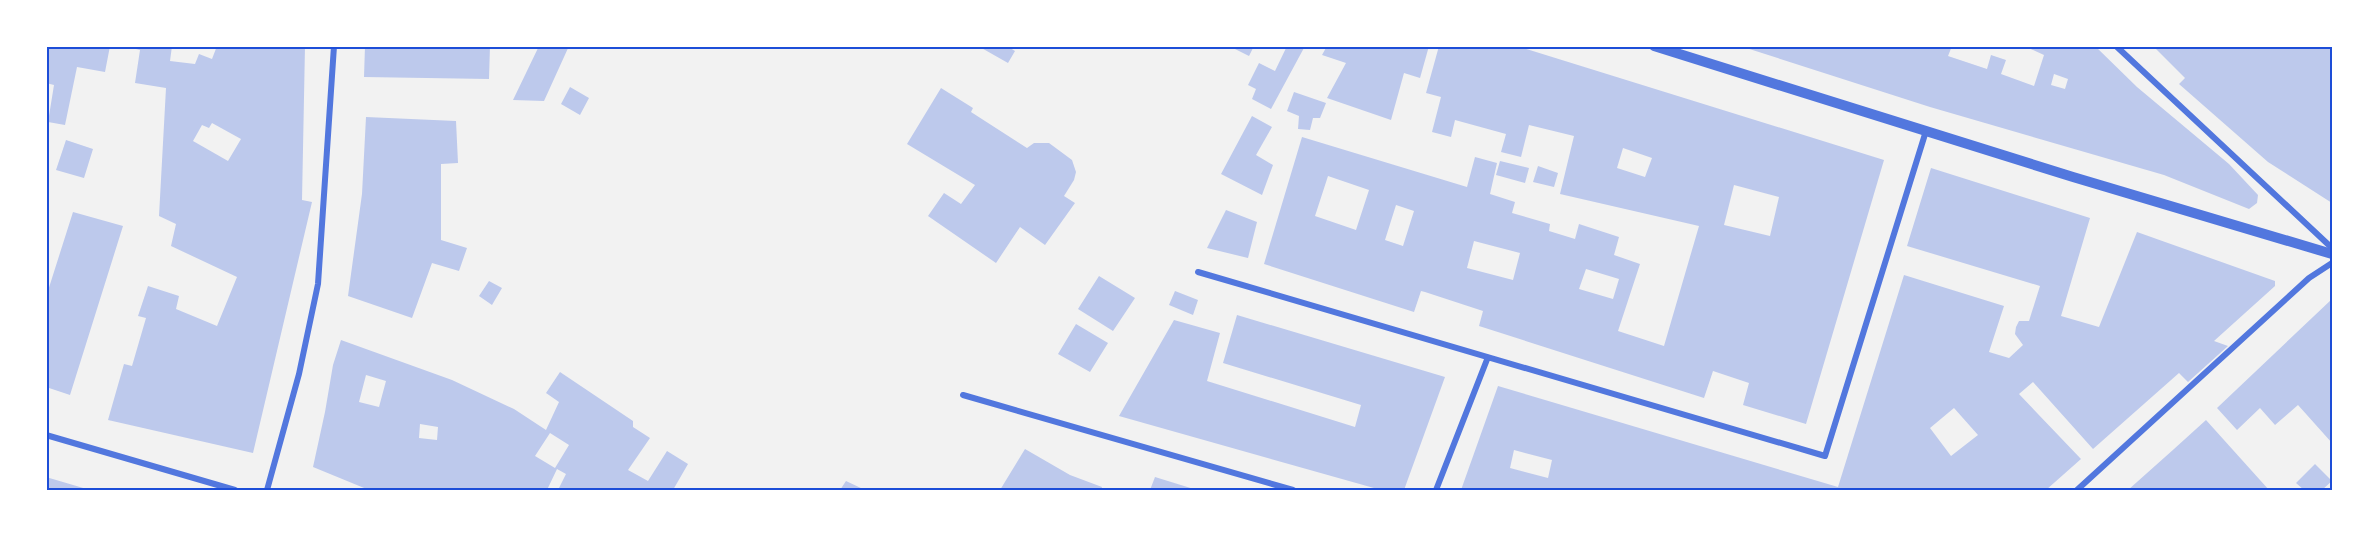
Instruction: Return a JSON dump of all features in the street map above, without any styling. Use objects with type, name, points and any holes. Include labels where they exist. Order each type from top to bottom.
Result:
[{"type":"street","points":[[267,490],[299,374],[318,284],[334,46]]},
{"type":"street","points":[[1654,46],[2332,254]]},
{"type":"street","points":[[2116,46],[2332,248]]},
{"type":"street","points":[[1198,272],[1826,456],[1926,131]]},
{"type":"street","points":[[2078,490],[2309,278],[2332,263]]},
{"type":"street","points":[[1436,490],[1488,357]]},
{"type":"street","points":[[963,395],[1293,490]]},
{"type":"street","points":[[46,435],[235,490]]},
{"type":"building","points":[[46,46],[110,46],[105,72],[77,67],[65,125],[48,122],[54,85],[46,83]]},
{"type":"building","points":[[124,46],[172,46],[170,61],[195,64],[199,54],[212,59],[217,46],[305,46],[302,200],[312,202],[253,453],[108,420],[124,364],[132,366],[146,318],[138,316],[148,286],[179,296],[176,309],[217,326],[237,277],[171,246],[176,224],[159,216],[166,88],[135,83],[140,50]],"holes":[[[212,123],[241,139],[228,161],[193,141],[202,125],[209,128]]]},
{"type":"building","points":[[365,46],[490,46],[489,79],[364,77]]},
{"type":"building","points":[[539,46],[569,46],[544,101],[513,100]]},
{"type":"building","points":[[978,46],[1007,46],[1015,51],[1008,63]]},
{"type":"building","points":[[1229,46],[1254,46],[1249,56]]},
{"type":"building","points":[[1287,46],[1305,46],[1271,109],[1252,99],[1256,89],[1248,85],[1259,63],[1275,71]]},
{"type":"building","points":[[1327,46],[1429,46],[1420,78],[1404,73],[1391,120],[1327,98],[1346,63],[1322,55]]},
{"type":"building","points":[[1439,46],[1517,46],[1884,160],[1806,424],[1743,405],[1749,383],[1713,371],[1704,398],[1479,326],[1483,311],[1425,292],[1421,291],[1414,312],[1264,264],[1302,137],[1467,187],[1475,157],[1497,163],[1490,194],[1515,202],[1512,213],[1550,224],[1549,231],[1575,239],[1579,224],[1619,237],[1614,255],[1640,264],[1618,331],[1664,346],[1699,226],[1560,194],[1574,136],[1529,125],[1521,157],[1501,152],[1506,134],[1455,120],[1451,137],[1432,132],[1441,97],[1426,93]],"holes":[[[1623,148],[1652,158],[1645,177],[1617,168]],[[1328,176],[1369,190],[1356,230],[1315,216]],[[1734,185],[1779,197],[1770,236],[1724,225]],[[1396,205],[1414,211],[1403,246],[1385,240]],[[1474,241],[1520,253],[1513,280],[1467,268]],[[1586,269],[1619,279],[1613,299],[1579,289]]]},
{"type":"building","points":[[1740,46],[1952,46],[1948,56],[1987,69],[1991,55],[2006,60],[2001,74],[2034,86],[2044,55],[2024,46],[2095,46],[2137,87],[2229,164],[2258,195],[2257,203],[2249,209],[2164,175],[1930,107]],"holes":[[[2054,74],[2068,79],[2065,89],[2051,85]]]},
{"type":"building","points":[[2153,46],[2332,46],[2332,203],[2268,162],[2179,84],[2185,78]]},
{"type":"building","points":[[570,87],[589,98],[580,115],[561,104]]},
{"type":"building","points":[[941,88],[973,108],[971,112],[1027,148],[1034,143],[1049,143],[1072,160],[1076,172],[1064,196],[1075,203],[1045,245],[1020,227],[996,263],[928,216],[944,193],[961,204],[975,185],[907,144]]},
{"type":"building","points":[[1294,92],[1326,103],[1320,118],[1313,118],[1310,130],[1298,129],[1299,116],[1287,111]]},
{"type":"building","points":[[1252,116],[1272,127],[1256,155],[1273,165],[1262,195],[1221,174]]},
{"type":"building","points":[[366,117],[456,121],[458,163],[441,164],[441,240],[467,248],[459,271],[432,263],[412,318],[348,296],[362,194]]},
{"type":"building","points":[[66,140],[93,149],[84,178],[56,170]]},
{"type":"building","points":[[1500,161],[1529,168],[1525,183],[1496,175]]},
{"type":"building","points":[[1538,166],[1558,173],[1554,187],[1533,182]]},
{"type":"building","points":[[1931,168],[2090,218],[2061,316],[2099,327],[2137,232],[2275,281],[2275,286],[2214,341],[2228,346],[2188,382],[2179,373],[2093,449],[2033,382],[2019,394],[2081,459],[2046,490],[1461,490],[1498,386],[1838,487],[1904,275],[2004,306],[1989,352],[2009,358],[2023,345],[2015,334],[2016,327],[2019,321],[2029,321],[2040,286],[1907,246]],"holes":[[[1954,408],[1978,435],[1951,456],[1930,428]],[[1514,450],[1552,460],[1548,478],[1510,468]]]},
{"type":"building","points":[[1226,210],[1257,222],[1248,258],[1207,248]]},
{"type":"building","points":[[73,212],[123,226],[70,395],[46,387],[46,297]]},
{"type":"building","points":[[1099,276],[1135,298],[1113,331],[1078,309]]},
{"type":"building","points":[[489,281],[502,288],[492,305],[479,296]]},
{"type":"building","points":[[1175,291],[1198,300],[1193,315],[1169,305]]},
{"type":"building","points":[[2332,299],[2332,443],[2298,405],[2275,425],[2260,408],[2237,430],[2217,408]]},
{"type":"building","points":[[1237,315],[1445,377],[1404,490],[1381,490],[1119,416],[1174,320],[1220,333],[1207,381],[1355,427],[1361,405],[1223,363]]},
{"type":"building","points":[[1076,324],[1108,343],[1090,372],[1058,354]]},
{"type":"building","points":[[341,340],[452,380],[514,409],[546,430],[559,402],[546,393],[560,372],[633,421],[633,427],[650,438],[628,470],[648,481],[667,451],[688,464],[673,490],[558,490],[566,474],[557,469],[547,490],[369,490],[313,467],[333,365]],"holes":[[[366,375],[386,381],[379,407],[359,402]],[[420,424],[438,427],[437,440],[419,438]],[[550,433],[569,445],[555,468],[535,456]]]},
{"type":"building","points":[[2206,420],[2269,490],[2128,490],[2174,449]]},
{"type":"building","points":[[1025,449],[1070,475],[1102,487],[1101,490],[1000,490]]},
{"type":"building","points":[[2315,464],[2332,481],[2322,490],[2304,490],[2296,483]]},
{"type":"building","points":[[46,477],[90,490],[46,490]]},
{"type":"building","points":[[1155,477],[1197,490],[1150,490]]},
{"type":"building","points":[[846,481],[865,490],[840,490]]}]
